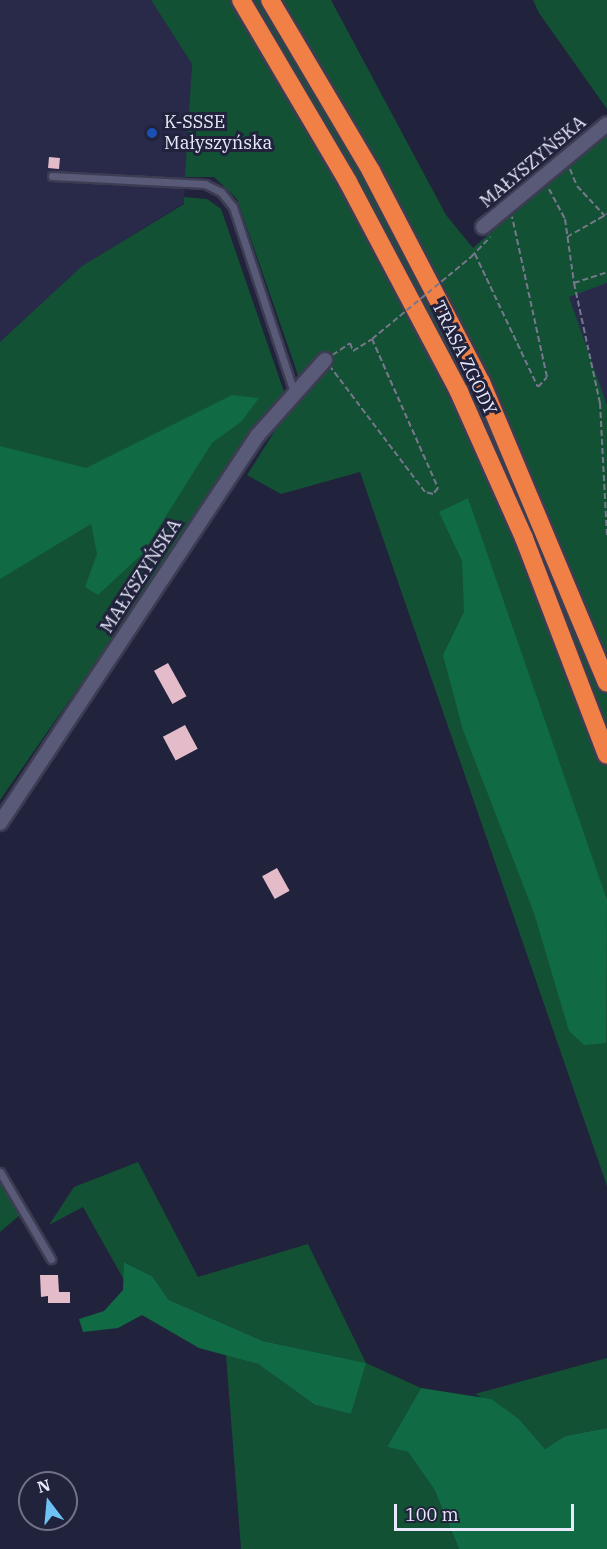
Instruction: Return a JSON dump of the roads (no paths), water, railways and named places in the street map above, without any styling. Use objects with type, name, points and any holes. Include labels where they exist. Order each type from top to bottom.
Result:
[{"type":"highway","name":"TRASA ZGODY","points":[[241,0],[348,182],[459,392],[524,538],[607,755]]},
{"type":"highway","name":"TRASA ZGODY","points":[[270,0],[371,171],[477,373],[547,528],[607,682]]},
{"type":"street","name":"MAŁYSZYŃSKA","points":[[485,230],[540,179],[607,124]]},
{"type":"street","name":"MAŁYSZYŃSKA","points":[[0,823],[293,390],[328,363]]},
{"type":"lane","points":[[52,176],[205,184],[221,192],[233,207],[293,390]]},
{"type":"lane","points":[[0,1172],[51,1258]]},
{"type":"place","name":"K-SSSE Małyszyńska","points":[[152,133]]}]
